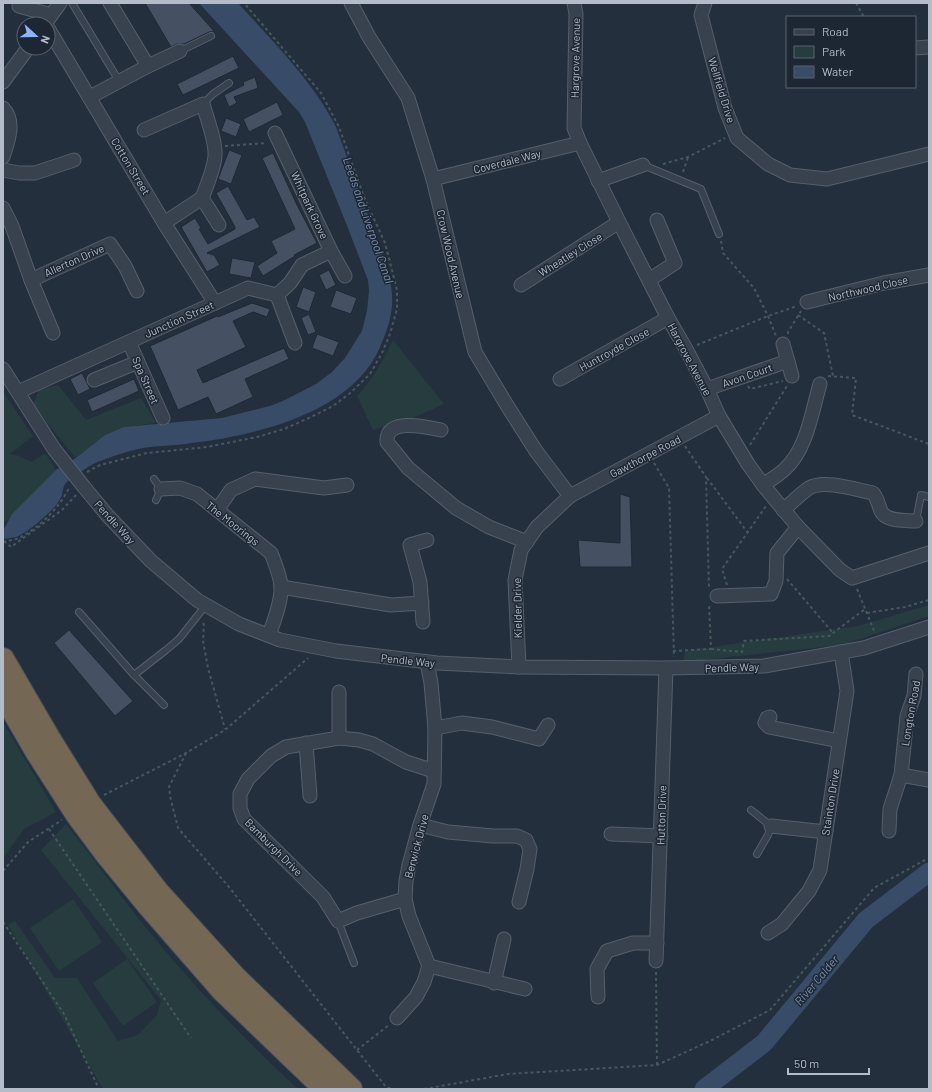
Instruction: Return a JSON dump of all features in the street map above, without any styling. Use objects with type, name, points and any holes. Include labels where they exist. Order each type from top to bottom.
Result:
[{"type":"highway","points":[[3,659],[48,738],[90,804],[158,892],[234,977],[351,1089]]},
{"type":"highway","points":[[3,694],[36,751],[78,815],[106,854],[147,904],[222,990],[325,1089]]},
{"type":"street","points":[[52,16],[60,3]]},
{"type":"street","points":[[110,3],[148,66]]},
{"type":"street","name":"Crow Wood Avenue","points":[[351,3],[369,36],[408,98],[434,179],[475,352],[532,445],[570,496]]},
{"type":"street","name":"Hargrove Avenue","points":[[574,3],[576,14],[574,128],[598,181],[668,318],[707,389],[719,416],[743,456],[763,485],[798,527],[840,570],[852,578]]},
{"type":"street","name":"Wellfield Drive","points":[[705,3],[701,15],[725,108],[737,138],[768,164],[790,175],[827,179],[929,154]]},
{"type":"street","points":[[19,6],[35,16]]},
{"type":"street","name":"Cotton Street","points":[[56,38],[164,223],[215,304]]},
{"type":"street","points":[[916,48],[929,47]]},
{"type":"street","points":[[90,97],[148,66],[180,51]]},
{"type":"street","points":[[3,82],[22,56]]},
{"type":"street","points":[[144,130],[203,104],[214,147],[215,156],[202,198],[164,223]]},
{"type":"street","points":[[3,108],[7,112],[10,127],[3,157]]},
{"type":"street","name":"Whitpark Grove","points":[[278,138],[331,251],[345,276]]},
{"type":"street","name":"Coverdale Way","points":[[434,179],[580,143]]},
{"type":"street","points":[[3,170],[19,173],[35,173],[74,160]]},
{"type":"street","points":[[598,181],[646,166]]},
{"type":"street","points":[[202,198],[219,225]]},
{"type":"street","name":"Allerton Drive","points":[[3,208],[12,226],[31,280],[53,333]]},
{"type":"street","points":[[649,280],[675,263],[657,220]]},
{"type":"street","name":"Wheatley Close","points":[[521,285],[619,222]]},
{"type":"street","name":"Allerton Drive","points":[[31,280],[110,244],[125,266],[137,291]]},
{"type":"street","points":[[295,343],[277,295],[290,283],[302,265],[331,251]]},
{"type":"street","name":"Northwood Close","points":[[807,302],[884,283],[929,275]]},
{"type":"street","name":"Junction Street","points":[[18,392],[248,288],[277,295]]},
{"type":"street","name":"Huntroyde Close","points":[[560,379],[668,318]]},
{"type":"street","name":"Spa Street","points":[[129,342],[163,418]]},
{"type":"street","points":[[783,344],[792,376]]},
{"type":"street","name":"Avon Court","points":[[707,389],[788,361]]},
{"type":"street","points":[[94,380],[138,362]]},
{"type":"street","name":"Pendle Way","points":[[3,369],[54,449],[108,516],[151,561],[197,600],[202,610],[280,640],[336,651],[427,662],[519,667],[670,668],[764,666],[864,648],[929,627]]},
{"type":"street","points":[[763,485],[786,468],[800,449],[807,432],[820,384]]},
{"type":"street","name":"Gawthorpe Road","points":[[570,496],[719,416]]},
{"type":"street","points":[[441,430],[419,426],[402,426],[389,432],[387,442],[408,468],[456,508],[489,527],[527,542]]},
{"type":"street","points":[[217,510],[231,490],[256,479],[324,488],[347,485]]},
{"type":"street","points":[[783,510],[811,487],[820,485],[833,486],[873,494],[877,498],[881,511],[885,517],[916,522]]},
{"type":"street","name":"The Moorings","points":[[157,489],[180,488],[196,494],[271,553],[276,564],[281,587],[276,616],[269,635]]},
{"type":"street","name":"Kielder Drive","points":[[519,667],[515,580],[521,550],[537,527],[570,496]]},
{"type":"street","points":[[712,598],[731,595],[771,594],[776,581],[777,553],[798,527]]},
{"type":"street","points":[[423,622],[422,602],[417,569],[408,539],[427,540]]},
{"type":"street","points":[[852,578],[929,553]]},
{"type":"street","points":[[281,587],[391,604],[422,602]]},
{"type":"street","name":"Stainton Drive","points":[[768,933],[782,924],[809,891],[820,870],[847,691],[841,652]]},
{"type":"street","name":"Berwick Drive","points":[[427,662],[435,728],[434,784],[420,825],[408,870],[405,899],[409,916],[429,966]]},
{"type":"street","name":"Hutton Drive","points":[[656,961],[660,836],[670,668]]},
{"type":"street","name":"Longton Road","points":[[889,831],[890,809],[901,776],[907,716],[914,696],[916,674]]},
{"type":"street","points":[[338,738],[339,692]]},
{"type":"street","points":[[770,716],[767,718],[765,723],[769,727],[839,741]]},
{"type":"street","points":[[435,728],[462,723],[492,727],[539,739],[548,725]]},
{"type":"street","name":"Bamburgh Drive","points":[[338,921],[323,897],[244,819],[240,808],[240,794],[248,779],[271,756],[286,747],[338,738],[359,740],[373,744],[406,762],[434,771]]},
{"type":"street","points":[[306,744],[310,796]]},
{"type":"street","points":[[901,776],[929,780]]},
{"type":"street","points":[[420,825],[448,832],[493,836],[517,836],[526,840],[530,849],[519,902]]},
{"type":"street","points":[[771,826],[826,832]]},
{"type":"street","points":[[612,834],[660,836]]},
{"type":"street","points":[[338,921],[405,899]]},
{"type":"street","points":[[494,983],[504,939]]},
{"type":"street","points":[[598,997],[597,968],[607,951],[633,943],[657,943]]},
{"type":"street","points":[[397,1018],[416,997],[424,982],[429,966],[494,983],[525,989]]},
{"type":"lane","points":[[72,3],[119,82]]},
{"type":"lane","points":[[180,51],[211,36]]},
{"type":"lane","points":[[203,104],[212,94],[229,83]]},
{"type":"lane","points":[[646,166],[701,189],[719,234]]},
{"type":"lane","points":[[916,522],[921,495],[929,497]]},
{"type":"lane","points":[[134,675],[179,639],[202,610]]},
{"type":"lane","points":[[79,612],[134,675],[164,705]]},
{"type":"lane","points":[[751,810],[771,826],[768,835],[757,854]]},
{"type":"lane","points":[[338,921],[354,963]]},
{"type":"path","points":[[86,472],[100,464],[147,453],[207,447],[257,437],[284,429],[311,417],[333,406],[350,394],[370,374],[382,353],[390,334],[397,309],[397,290],[385,243],[364,197],[339,127],[321,93],[244,3]]},
{"type":"path","points":[[856,3],[863,16]]},
{"type":"path","points":[[646,166],[688,157],[735,132]]},
{"type":"path","points":[[214,147],[278,138]]},
{"type":"path","points":[[679,181],[688,157]]},
{"type":"path","points":[[719,234],[723,253],[754,288],[768,316],[779,345],[790,341],[788,332],[798,315],[824,333],[833,376],[856,378],[852,415],[929,444]]},
{"type":"path","points":[[686,349],[807,302]]},
{"type":"path","points":[[743,456],[790,382],[792,376]]},
{"type":"path","points":[[679,438],[748,533]]},
{"type":"path","points":[[649,454],[669,488],[673,651],[670,668]]},
{"type":"path","points":[[706,477],[712,598],[711,649]]},
{"type":"path","points":[[4,542],[21,538],[52,514],[71,483]]},
{"type":"path","points":[[4,542],[11,547],[62,510],[84,487]]},
{"type":"path","points":[[731,595],[722,569],[773,497]]},
{"type":"path","points":[[776,566],[833,633]]},
{"type":"path","points":[[852,578],[879,643]]},
{"type":"path","points":[[867,614],[905,607],[929,600]]},
{"type":"path","points":[[673,651],[711,649],[742,652],[744,641],[829,636],[865,609]]},
{"type":"path","points":[[202,610],[204,625],[203,641],[208,668],[225,730]]},
{"type":"path","points":[[107,793],[186,753],[225,730],[319,648]]},
{"type":"path","points":[[186,753],[169,787],[178,828],[229,887],[386,1087],[392,1089]]},
{"type":"path","points":[[3,871],[28,842],[63,820]]},
{"type":"path","points":[[49,829],[190,1038]]},
{"type":"path","points":[[424,1089],[508,1074],[657,1065],[710,1041],[770,1010],[874,888],[929,859]]},
{"type":"path","points":[[3,922],[64,1014],[99,1089]]},
{"type":"path","points":[[656,961],[657,1065]]},
{"type":"path","points":[[357,1050],[397,1018]]},
{"type":"green space","points":[[393,340],[444,404],[411,419],[373,430],[357,396],[377,370]]},
{"type":"green space","points":[[58,385],[86,420],[141,398],[156,423],[124,427],[105,435],[76,458],[33,406],[39,389]]},
{"type":"green space","points":[[3,392],[33,436],[10,454],[32,462],[45,453],[56,470],[12,514],[8,520],[3,522]]},
{"type":"green space","points":[[929,605],[929,616],[842,645],[683,662],[685,651],[858,626]]},
{"type":"green space","points":[[3,722],[56,812],[24,829],[3,858]]},
{"type":"green space","points":[[66,824],[183,972],[239,1032],[298,1089],[103,1089],[8,925],[15,921],[55,978],[77,978],[118,1041],[138,1035],[157,1015],[161,1000],[41,850]]},
{"type":"green space","points":[[73,899],[102,942],[59,971],[30,928]]},
{"type":"green space","points":[[127,959],[157,1002],[123,1026],[93,983]]},
{"type":"water","name":"Leeds and Liverpool Canal","points":[[199,3],[238,3],[304,77],[336,127],[390,279],[392,290],[392,308],[388,326],[380,347],[367,370],[348,389],[325,404],[300,417],[273,427],[218,439],[138,449],[95,463],[65,484],[59,501],[52,510],[39,521],[21,535],[4,539],[3,531],[12,514],[56,470],[76,458],[105,435],[124,427],[222,418],[270,406],[283,401],[316,384],[332,372],[345,358],[362,331],[367,311],[369,291],[368,280],[305,122],[299,112]]},
{"type":"building","points":[[145,3],[189,3],[214,31],[184,44],[177,44],[171,47]]},
{"type":"building","points":[[233,56],[239,68],[183,95],[177,84]]},
{"type":"building","points":[[255,77],[258,88],[234,97],[237,103],[229,107],[224,95],[244,85],[243,82]]},
{"type":"building","points":[[277,102],[283,115],[249,132],[243,119]]},
{"type":"building","points":[[226,118],[241,124],[236,137],[221,131]]},
{"type":"building","points":[[229,150],[242,155],[231,184],[218,179]]},
{"type":"building","points":[[273,153],[296,203],[317,243],[294,255],[295,256],[263,276],[257,266],[277,253],[271,241],[295,229],[262,158]]},
{"type":"building","points":[[228,186],[247,220],[254,217],[260,227],[207,253],[214,255],[220,265],[207,272],[181,227],[195,218],[201,228],[199,229],[208,244],[235,229],[216,193]]},
{"type":"building","points":[[232,258],[255,262],[251,278],[229,274]]},
{"type":"building","points":[[329,270],[336,285],[326,290],[319,275]]},
{"type":"building","points":[[303,287],[316,292],[309,312],[296,307]]},
{"type":"building","points":[[336,290],[357,298],[351,314],[330,307]]},
{"type":"building","points":[[252,303],[270,309],[267,317],[253,312],[233,321],[246,347],[197,370],[203,383],[284,348],[289,359],[245,379],[253,397],[216,414],[208,397],[178,410],[150,346],[217,316],[218,317]]},
{"type":"building","points":[[309,314],[316,332],[308,335],[301,318]]},
{"type":"building","points":[[317,334],[339,342],[333,356],[312,348]]},
{"type":"building","points":[[82,373],[90,389],[78,395],[70,379]]},
{"type":"building","points":[[134,379],[139,391],[92,412],[87,400]]},
{"type":"building","points":[[620,494],[630,497],[632,567],[580,567],[578,540],[620,543]]},
{"type":"building","points":[[69,630],[133,701],[115,716],[54,643]]},
{"type":"waterway","name":"River Calder","points":[[704,1089],[764,1043],[866,920],[929,872]]}]
